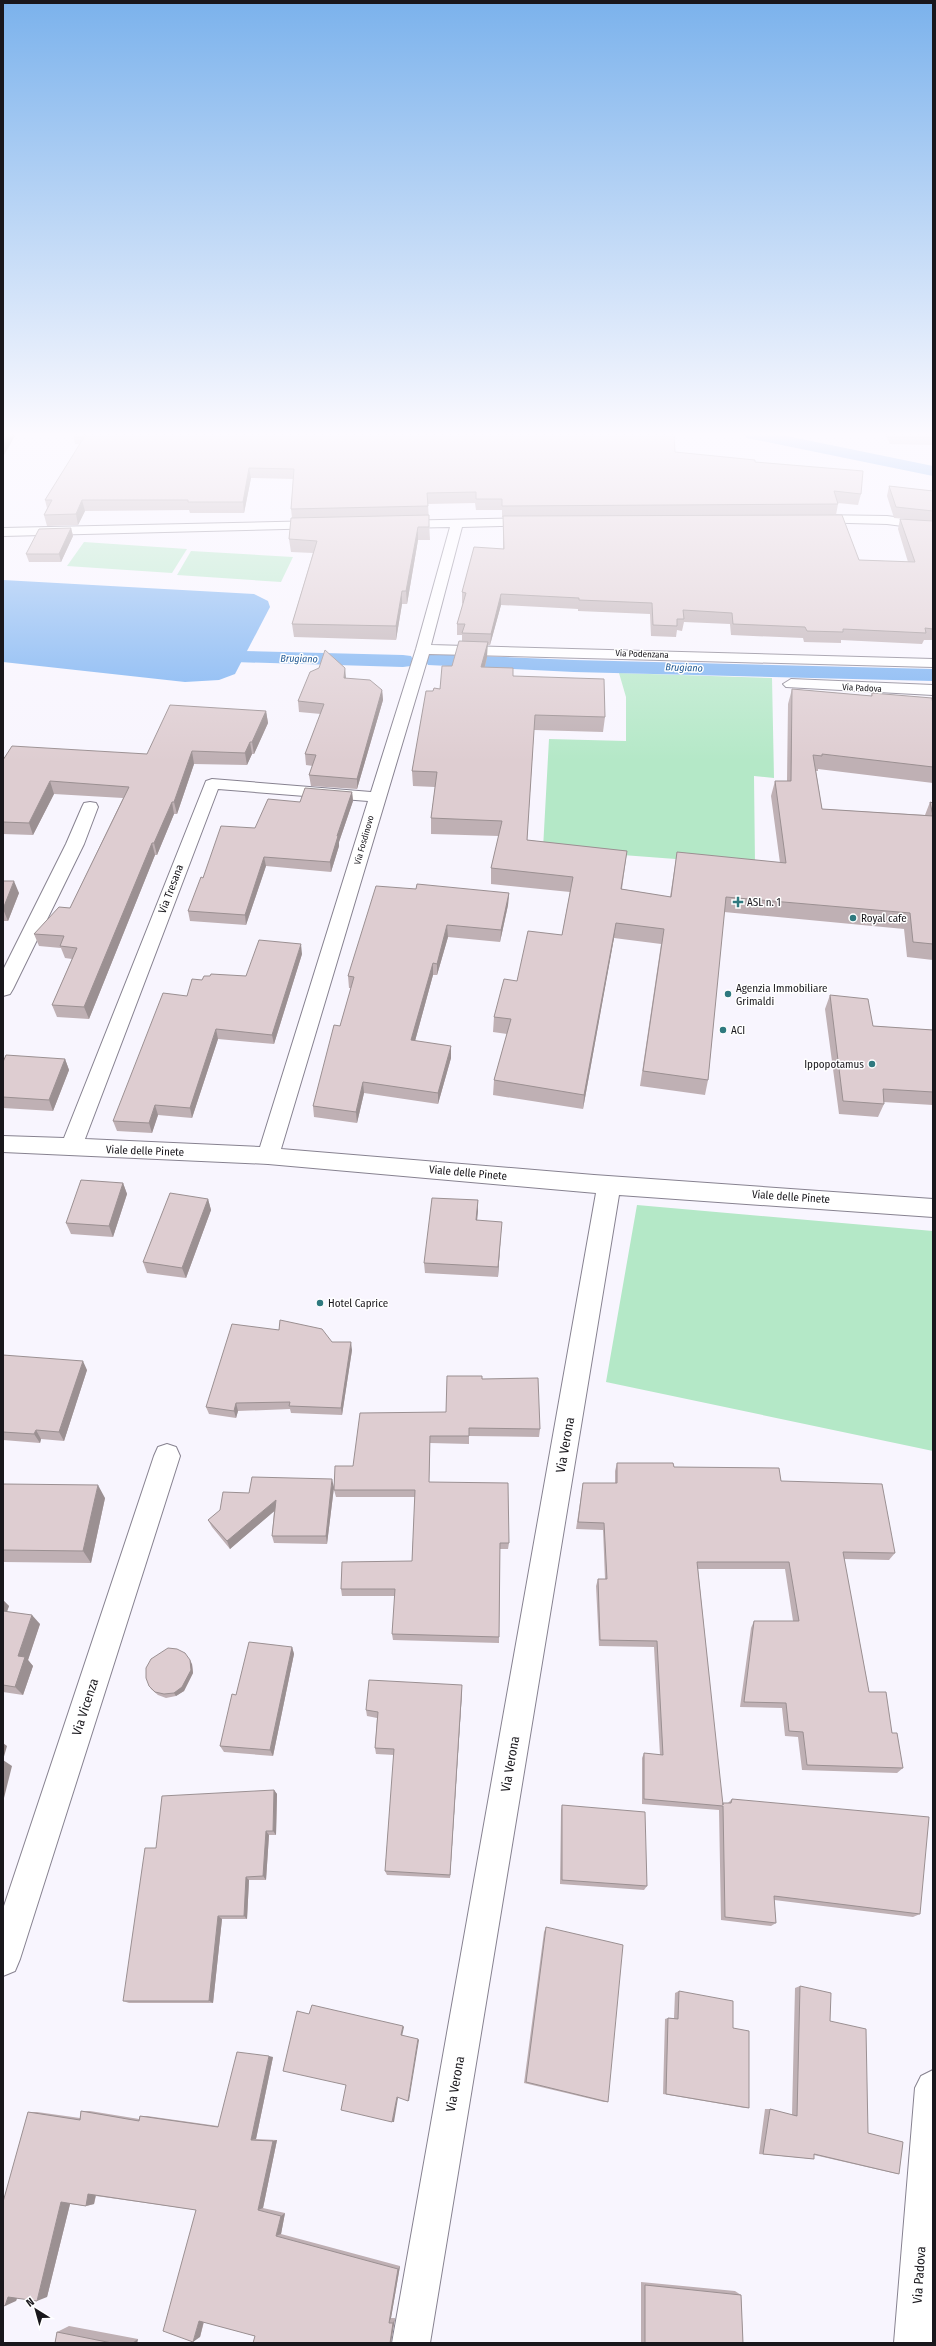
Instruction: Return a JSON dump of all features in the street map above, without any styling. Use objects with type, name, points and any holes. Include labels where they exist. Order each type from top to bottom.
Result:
[{"type":"street","name":"Via Fosdinovo","points":[[268,1156],[376,797],[423,649],[451,543]]},
{"type":"street","name":"Via Podenzana","points":[[423,649],[933,662]]},
{"type":"street","name":"Via Padova","points":[[791,684],[933,690]]},
{"type":"street","name":"Via Tresana","points":[[71,1148],[212,784],[376,797]]},
{"type":"street","points":[[3,989],[75,844],[90,807]]},
{"type":"street","name":"Viale delle Pinete","points":[[3,1144],[268,1156],[609,1185],[933,1208]]},
{"type":"street","name":"Via Verona","points":[[411,2343],[609,1185]]},
{"type":"street","name":"Via Vicenza","points":[[3,1959],[167,1456]]},
{"type":"street","name":"Via Padova","points":[[913,2343],[933,2088]]},
{"type":"green space","points":[[83,543],[106,543],[187,549],[172,573],[67,566]]},
{"type":"green space","points":[[191,551],[293,557],[281,582],[177,575]]},
{"type":"green space","points":[[619,673],[772,678],[774,778],[754,776],[755,865],[543,849],[549,739],[626,741],[626,697]]},
{"type":"green space","points":[[637,1205],[933,1231],[933,1451],[606,1382]]},
{"type":"water","points":[[3,580],[254,594],[268,601],[270,607],[235,674],[219,680],[185,682],[3,662]]},
{"type":"building","points":[[31,543],[64,543],[59,554],[26,554]]},
{"type":"building","points":[[316,543],[415,543],[406,591],[402,591],[396,626],[292,624]]},
{"type":"building","points":[[504,543],[853,543],[859,560],[915,562],[909,543],[933,543],[933,629],[925,628],[926,633],[843,629],[843,632],[807,631],[805,627],[733,624],[732,613],[683,610],[684,619],[677,619],[677,626],[653,625],[652,603],[579,600],[579,598],[501,594],[491,634],[462,633],[465,624],[457,624],[466,593],[462,592],[474,547],[504,549]]},
{"type":"building","points":[[459,641],[488,642],[481,667],[513,668],[513,676],[604,679],[605,717],[535,715],[527,840],[627,851],[621,889],[671,897],[677,852],[786,863],[775,781],[791,781],[792,689],[872,696],[872,693],[932,698],[933,767],[822,754],[822,756],[813,755],[822,809],[933,816],[933,944],[913,942],[910,913],[726,897],[708,1080],[643,1071],[664,929],[616,923],[584,1095],[494,1080],[511,1019],[494,1017],[504,979],[517,981],[528,931],[562,935],[573,877],[491,868],[502,821],[431,818],[437,772],[412,771],[426,691],[433,691],[434,688],[440,689],[442,666],[452,666]]},
{"type":"building","points":[[325,650],[345,668],[344,678],[370,680],[382,690],[357,779],[309,775],[316,755],[305,754],[324,704],[298,701],[310,672],[319,668]]},
{"type":"building","points":[[170,705],[266,711],[252,742],[250,742],[245,753],[192,751],[174,802],[172,802],[154,843],[152,843],[84,1007],[52,1005],[77,948],[60,946],[64,936],[34,934],[59,907],[70,908],[129,787],[50,781],[29,823],[3,822],[3,760],[12,746],[147,754]]},
{"type":"building","points":[[305,788],[352,792],[330,862],[264,857],[245,915],[188,911],[201,877],[203,878],[221,826],[255,828],[268,799],[300,802]]},
{"type":"building","points":[[930,802],[933,803],[933,816]]},
{"type":"building","points":[[3,881],[14,881],[3,909]]},
{"type":"building","points":[[417,884],[509,893],[501,930],[447,925],[437,964],[433,963],[411,1040],[451,1046],[438,1093],[363,1082],[356,1112],[313,1106],[334,1025],[340,1026],[354,977],[348,976],[376,886],[416,889]]},
{"type":"building","points":[[259,940],[301,944],[272,1035],[216,1029],[190,1108],[155,1105],[149,1123],[113,1121],[163,993],[187,996],[192,979],[202,980],[204,976],[210,976],[211,974],[246,976]]},
{"type":"building","points":[[830,995],[868,999],[873,1026],[933,1030],[933,1092],[883,1089],[884,1104],[843,1101]]},
{"type":"building","points":[[6,1055],[65,1059],[49,1100],[3,1097],[3,1062]]},
{"type":"building","points":[[81,1180],[123,1183],[109,1226],[66,1223]]},
{"type":"building","points":[[170,1193],[208,1199],[182,1268],[143,1262]]},
{"type":"building","points":[[432,1198],[478,1200],[476,1220],[502,1222],[498,1267],[424,1263]]},
{"type":"building","points":[[280,1320],[322,1329],[332,1342],[351,1342],[341,1408],[289,1406],[290,1402],[236,1403],[234,1411],[206,1407],[232,1324],[279,1330]]},
{"type":"building","points":[[3,1355],[83,1361],[59,1432],[36,1430],[34,1434],[3,1432]]},
{"type":"building","points":[[447,1376],[482,1376],[482,1379],[538,1378],[540,1429],[469,1428],[469,1436],[430,1436],[429,1482],[508,1483],[509,1543],[500,1543],[499,1637],[392,1634],[395,1589],[341,1589],[342,1562],[412,1561],[415,1490],[334,1490],[335,1466],[353,1466],[360,1413],[446,1412]]},
{"type":"building","points":[[617,1463],[673,1463],[674,1467],[779,1468],[781,1481],[882,1484],[895,1553],[843,1552],[869,1692],[886,1692],[892,1733],[897,1733],[903,1768],[807,1765],[803,1732],[789,1731],[786,1703],[744,1702],[754,1621],[799,1621],[789,1562],[697,1562],[723,1805],[723,1803],[731,1803],[732,1799],[929,1817],[920,1914],[774,1896],[776,1923],[725,1917],[723,1806],[644,1799],[644,1753],[663,1755],[657,1641],[600,1640],[598,1579],[607,1579],[604,1523],[578,1522],[583,1483],[617,1483]]},
{"type":"building","points":[[252,1477],[332,1479],[326,1536],[272,1536],[276,1500],[227,1541],[208,1520],[220,1510],[223,1492],[249,1493]]},
{"type":"building","points":[[3,1484],[98,1485],[83,1551],[3,1550]]},
{"type":"building","points":[[3,1611],[32,1615],[18,1656],[25,1657],[15,1687],[3,1685]]},
{"type":"building","points":[[249,1642],[292,1647],[270,1750],[220,1746],[232,1694],[236,1695]]},
{"type":"building","points":[[168,1648],[177,1649],[185,1653],[190,1660],[191,1670],[182,1687],[174,1693],[164,1694],[155,1692],[149,1686],[146,1678],[146,1668],[151,1659]]},
{"type":"building","points":[[369,1680],[462,1685],[450,1875],[385,1871],[394,1749],[375,1748],[378,1712],[366,1710]]},
{"type":"building","points":[[274,1790],[273,1831],[266,1831],[263,1876],[246,1877],[244,1916],[218,1916],[209,2001],[123,2001],[145,1848],[156,1848],[162,1796]]},
{"type":"building","points":[[562,1805],[645,1812],[647,1886],[562,1880]]},
{"type":"building","points":[[546,1927],[623,1945],[608,2102],[526,2082]]},
{"type":"building","points":[[800,1986],[831,1993],[830,2021],[866,2029],[868,2133],[903,2142],[899,2174],[814,2154],[814,2159],[763,2154],[770,2109],[797,2116]]},
{"type":"building","points":[[679,1991],[733,2001],[733,2028],[749,2031],[749,2108],[666,2094],[668,2018],[678,2019]]},
{"type":"building","points":[[312,2005],[403,2026],[401,2035],[418,2039],[408,2101],[397,2097],[392,2122],[341,2110],[346,2085],[283,2071],[297,2011],[309,2014]]},
{"type":"building","points":[[237,2052],[269,2056],[251,2140],[273,2141],[258,2210],[281,2216],[276,2236],[398,2269],[389,2323],[393,2323],[390,2343],[253,2343],[255,2336],[199,2321],[193,2342],[163,2331],[196,2210],[88,2194],[86,2206],[61,2202],[37,2301],[8,2297],[5,2306],[3,2305],[3,2202],[28,2112],[80,2120],[81,2111],[139,2121],[140,2116],[218,2127]]},
{"type":"building","points":[[645,2285],[741,2295],[743,2343],[645,2343]]},
{"type":"building","points":[[57,2332],[112,2343],[55,2343]]},
{"type":"waterway","name":"Brugiano","points":[[243,657],[403,661]]},
{"type":"waterway","name":"Brugiano","points":[[436,660],[574,666],[933,675]]},
{"type":"place","name":"ASL n. 1","points":[[738,902]]},
{"type":"place","name":"Royal cafe","points":[[853,918]]},
{"type":"place","name":"Agenzia Immobiliare Grimaldi","points":[[728,994]]},
{"type":"place","name":"ACI","points":[[723,1030]]},
{"type":"place","name":"Ippopotamus","points":[[872,1064]]},
{"type":"place","name":"Hotel Caprice","points":[[320,1303]]}]
